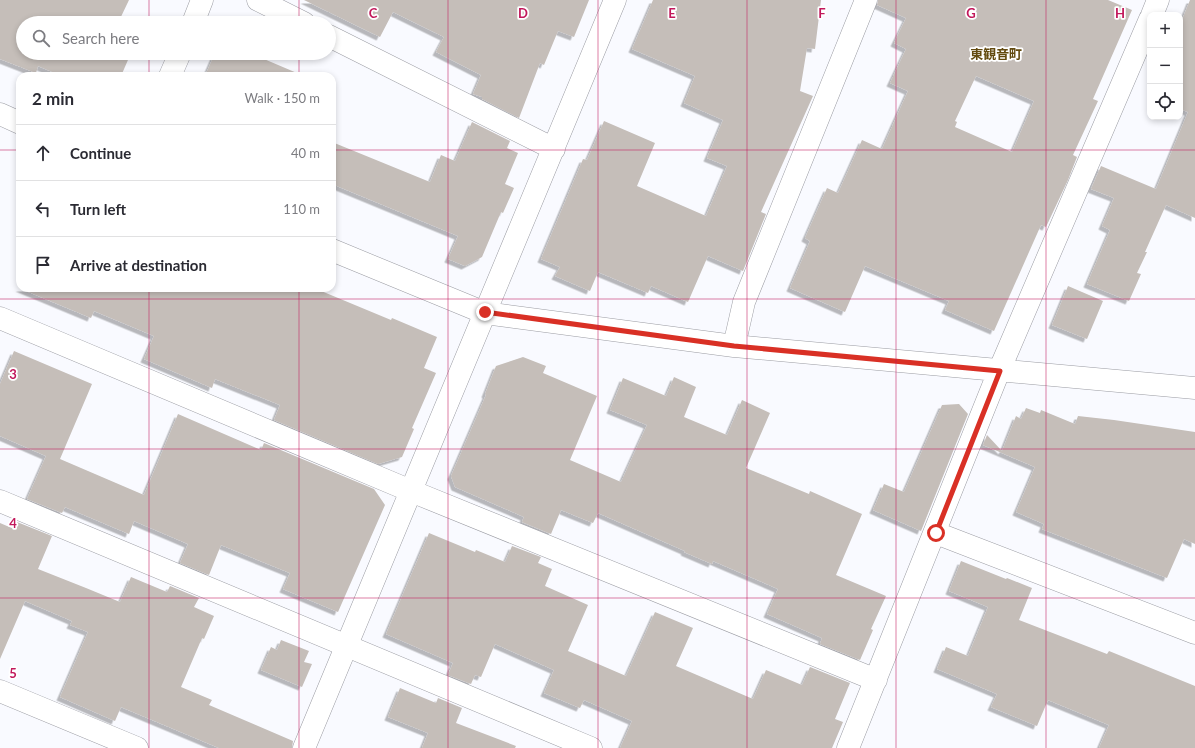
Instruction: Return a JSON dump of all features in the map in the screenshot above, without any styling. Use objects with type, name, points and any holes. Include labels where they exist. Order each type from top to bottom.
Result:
[{"type":"street","points":[[196,16],[202,0]]},
{"type":"street","points":[[258,0],[290,16]]},
{"type":"street","points":[[304,748],[615,0]]},
{"type":"street","points":[[734,346],[744,302],[866,0]]},
{"type":"street","points":[[1153,12],[1158,0]]},
{"type":"street","points":[[848,748],[936,533],[1000,371],[1147,26]]},
{"type":"street","points":[[336,40],[554,149]]},
{"type":"street","points":[[172,72],[177,60]]},
{"type":"street","points":[[0,114],[16,121]]},
{"type":"street","points":[[336,252],[485,312],[734,346],[1195,388]]},
{"type":"street","points":[[0,318],[411,491],[876,680]]},
{"type":"street","points":[[0,501],[591,748]]},
{"type":"street","points":[[936,533],[1195,632]]},
{"type":"street","points":[[2,696],[137,748]]},
{"type":"building","points":[[0,0],[129,0],[121,16],[16,16],[16,60],[128,60],[123,72],[52,72],[38,66],[36,72],[33,72],[0,59]]},
{"type":"building","points":[[304,0],[589,0],[574,37],[558,31],[544,65],[540,63],[519,118],[482,99],[482,97],[473,94],[481,75],[436,52],[444,37],[393,12],[380,37]]},
{"type":"building","points":[[653,0],[821,0],[815,49],[807,48],[800,91],[813,96],[761,212],[766,214],[743,271],[708,256],[688,302],[651,286],[648,293],[598,272],[590,291],[555,276],[560,267],[541,259],[583,159],[587,160],[604,121],[655,143],[637,186],[706,216],[727,166],[707,158],[723,120],[684,103],[695,76],[632,49]]},
{"type":"building","points":[[878,0],[1108,0],[1132,10],[1093,99],[1098,101],[1073,155],[1077,157],[1068,180],[1046,227],[1041,225],[994,331],[945,310],[949,301],[865,266],[845,312],[790,288],[810,241],[805,238],[827,188],[838,193],[862,140],[882,149],[908,91],[890,83],[906,49],[894,43],[906,18],[877,5]],"holes":[[[976,76],[1034,101],[1012,152],[955,127],[957,122],[955,121]]]},
{"type":"building","points":[[1190,0],[1195,0],[1195,218],[1166,205],[1145,252],[1147,252],[1137,273],[1141,274],[1129,301],[1087,284],[1110,230],[1102,226],[1114,198],[1091,189],[1101,166],[1156,189],[1188,112],[1183,110],[1183,18]]},
{"type":"building","points":[[212,60],[266,60],[295,72],[207,72]]},
{"type":"building","points":[[472,122],[510,141],[507,148],[518,153],[505,184],[514,188],[503,213],[501,212],[482,257],[465,266],[448,259],[458,236],[336,186],[336,144],[430,182],[441,155],[455,161]]},
{"type":"building","points":[[1068,286],[1103,301],[1087,339],[1052,325]]},
{"type":"building","points":[[29,292],[324,292],[437,337],[424,368],[436,373],[412,428],[414,429],[402,457],[378,464],[274,420],[280,405],[215,379],[212,388],[144,359],[154,336],[94,311],[91,318]]},
{"type":"building","points":[[14,351],[92,384],[60,459],[144,495],[178,414],[261,450],[264,443],[374,489],[385,505],[338,612],[283,589],[290,573],[221,545],[209,575],[180,563],[188,544],[134,521],[129,534],[65,507],[62,513],[27,499],[46,456],[0,436],[0,384]]},
{"type":"building","points":[[523,357],[546,366],[543,373],[597,396],[570,460],[621,482],[647,425],[610,410],[623,378],[666,396],[674,377],[696,387],[684,417],[727,435],[742,400],[770,413],[746,468],[809,494],[810,491],[862,514],[836,575],[886,596],[871,629],[873,630],[860,660],[820,644],[822,638],[767,614],[778,589],[713,561],[712,564],[598,513],[593,523],[561,510],[551,534],[522,522],[524,517],[455,487],[451,476],[486,395],[485,394],[496,366]]},
{"type":"building","points":[[959,404],[968,414],[921,531],[873,510],[884,484],[904,492],[942,405]]},
{"type":"building","points":[[1026,408],[1040,413],[1041,410],[1075,424],[1078,416],[1195,432],[1195,544],[1184,539],[1167,578],[1042,529],[1044,524],[1016,512],[1035,467],[983,445],[987,435],[1002,451],[1016,416],[1021,419]]},
{"type":"building","points":[[17,522],[52,536],[38,569],[120,602],[131,577],[167,592],[170,586],[199,598],[194,607],[214,616],[204,639],[202,638],[181,687],[212,700],[209,705],[293,741],[292,748],[219,748],[121,707],[115,721],[60,697],[88,632],[70,625],[72,621],[25,601],[0,659],[0,523],[14,529]]},
{"type":"building","points":[[429,533],[475,552],[476,550],[505,562],[512,546],[541,557],[538,563],[552,569],[545,586],[588,605],[568,651],[626,676],[655,612],[693,628],[676,666],[753,699],[766,670],[802,685],[810,667],[850,683],[835,719],[843,722],[832,748],[620,748],[632,721],[584,700],[580,708],[544,693],[554,670],[495,644],[481,677],[475,675],[471,684],[448,675],[453,663],[386,634]]},
{"type":"building","points":[[961,561],[1032,588],[1019,620],[1107,654],[1109,651],[1195,686],[1195,748],[1099,748],[1109,725],[1048,700],[1037,726],[991,707],[997,694],[937,669],[946,647],[968,656],[988,607],[949,591]]},
{"type":"building","points":[[281,640],[309,651],[304,662],[312,664],[302,687],[261,670],[271,647],[277,650]]},
{"type":"building","points":[[400,688],[436,703],[438,698],[462,708],[456,723],[516,746],[515,748],[422,748],[428,733],[388,717]]},
{"type":"district","name":"東観音町","points":[[996,54]]},
{"type":"route","points":[[485,312],[734,346],[1000,371],[936,533]]}]
